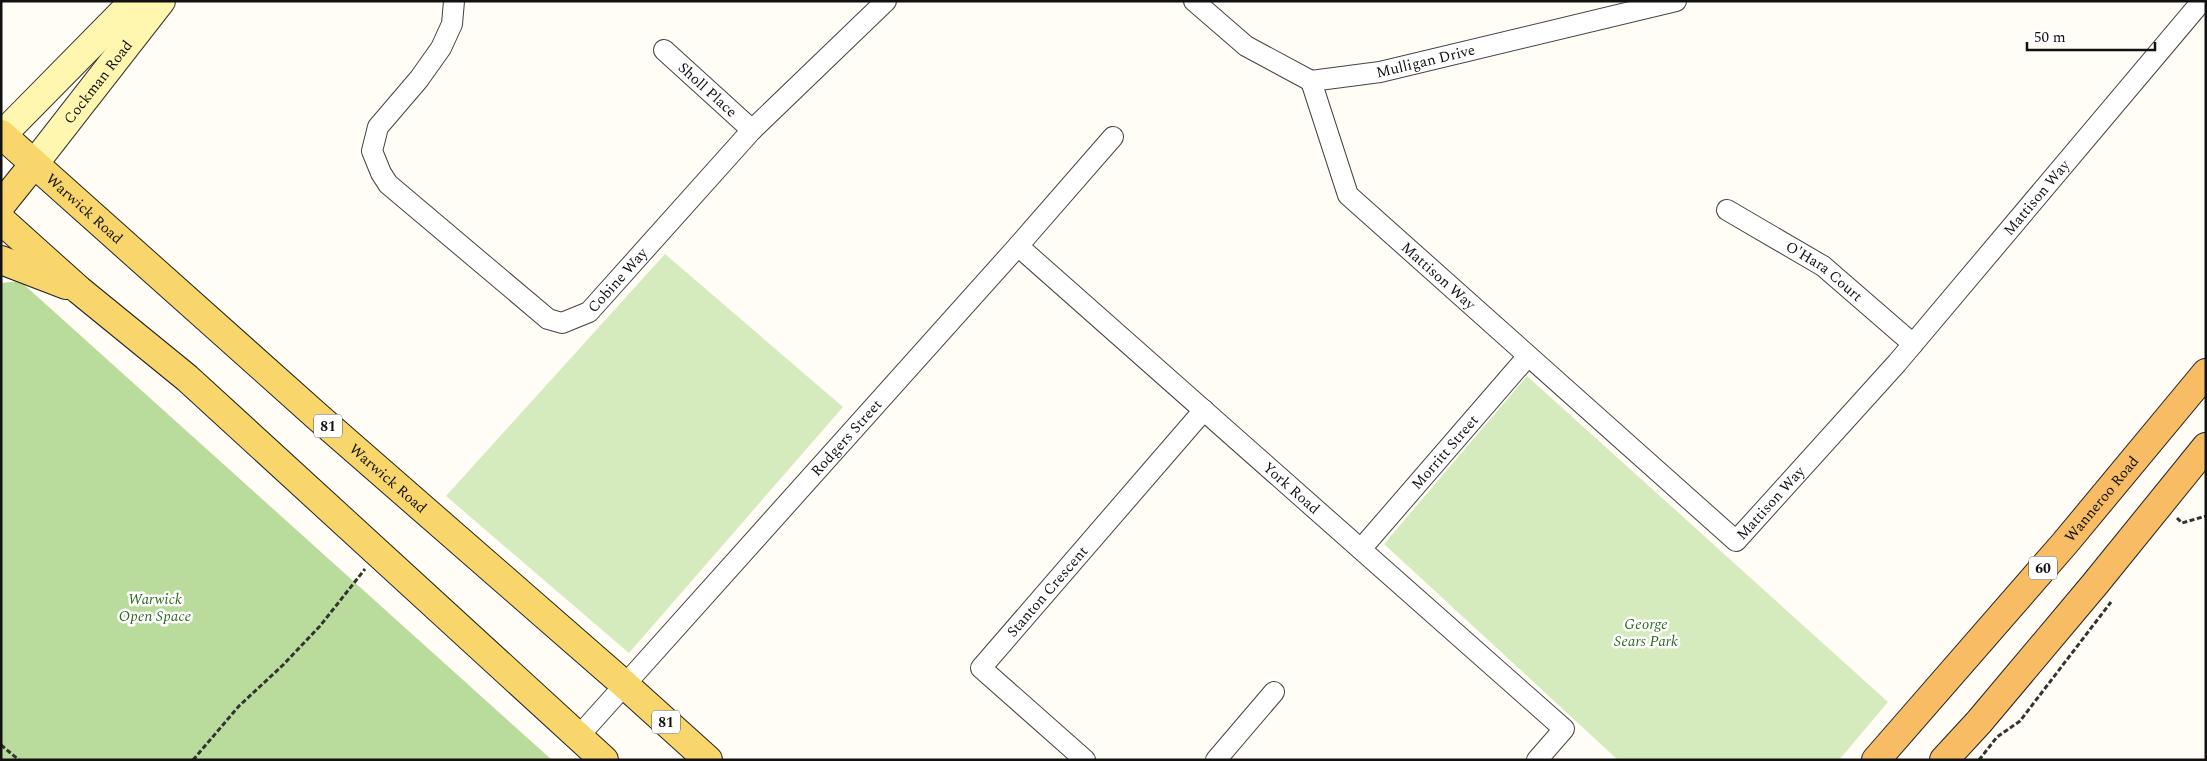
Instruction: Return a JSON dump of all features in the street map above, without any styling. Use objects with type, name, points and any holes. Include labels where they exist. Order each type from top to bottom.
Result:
[{"type":"highway","name":"Wanneroo Road","points":[[1876,760],[2065,543],[2206,373]]},
{"type":"highway","points":[[1944,760],[1979,722],[2095,584],[2206,447]]},
{"type":"highway","points":[[1963,760],[1979,722]]},
{"type":"main road","name":"Cockman Road","points":[[1,135],[134,1]]},
{"type":"main road","name":"Cockman Road","points":[[34,164],[161,1]]},
{"type":"main road","name":"Warwick Road","points":[[1,135],[319,418],[625,684],[708,760]]},
{"type":"main road","points":[[1,205],[34,164]]},
{"type":"main road","points":[[1,220],[79,290],[187,378],[604,760]]},
{"type":"main road","points":[[1,260],[79,290]]},
{"type":"street","name":"Cobine Way","points":[[454,1],[452,24],[441,48],[419,79],[378,127],[372,151],[388,184],[548,319],[562,323],[589,312],[752,130],[886,1]]},
{"type":"street","points":[[1194,1],[1246,46],[1311,81]]},
{"type":"street","name":"Mulligan Drive","points":[[1311,81],[1380,72],[1676,1]]},
{"type":"street","name":"Mattison Way","points":[[1311,81],[1348,195],[1736,541],[1913,344],[2200,4]]},
{"type":"street","name":"Sholl Place","points":[[664,50],[752,130]]},
{"type":"street","name":"Rodgers Street","points":[[578,737],[1018,246],[1113,137]]},
{"type":"street","name":"O'Hara Court","points":[[1727,210],[1824,266],[1913,344]]},
{"type":"street","name":"York Road","points":[[1018,246],[1564,729],[1537,760]]},
{"type":"street","name":"Morritt Street","points":[[1361,549],[1528,356]]},
{"type":"street","name":"Stanton Crescent","points":[[1085,760],[981,668],[1204,410]]},
{"type":"street","points":[[1216,760],[1274,692]]},
{"type":"path","points":[[2174,516],[2182,524],[2206,516]]},
{"type":"path","points":[[193,760],[239,706],[283,665],[320,626],[366,567]]},
{"type":"path","points":[[1979,760],[1997,737],[2020,721],[2113,600]]},
{"type":"path","points":[[1,745],[19,760]]},
{"type":"green space","points":[[665,254],[843,407],[629,653],[446,496]]},
{"type":"green space","name":"Warwick Open Space","points":[[20,281],[552,760],[1,760],[1,283]]},
{"type":"green space","name":"George Sears Park","points":[[1527,376],[1888,702],[1839,760],[1618,760],[1384,544]]}]
